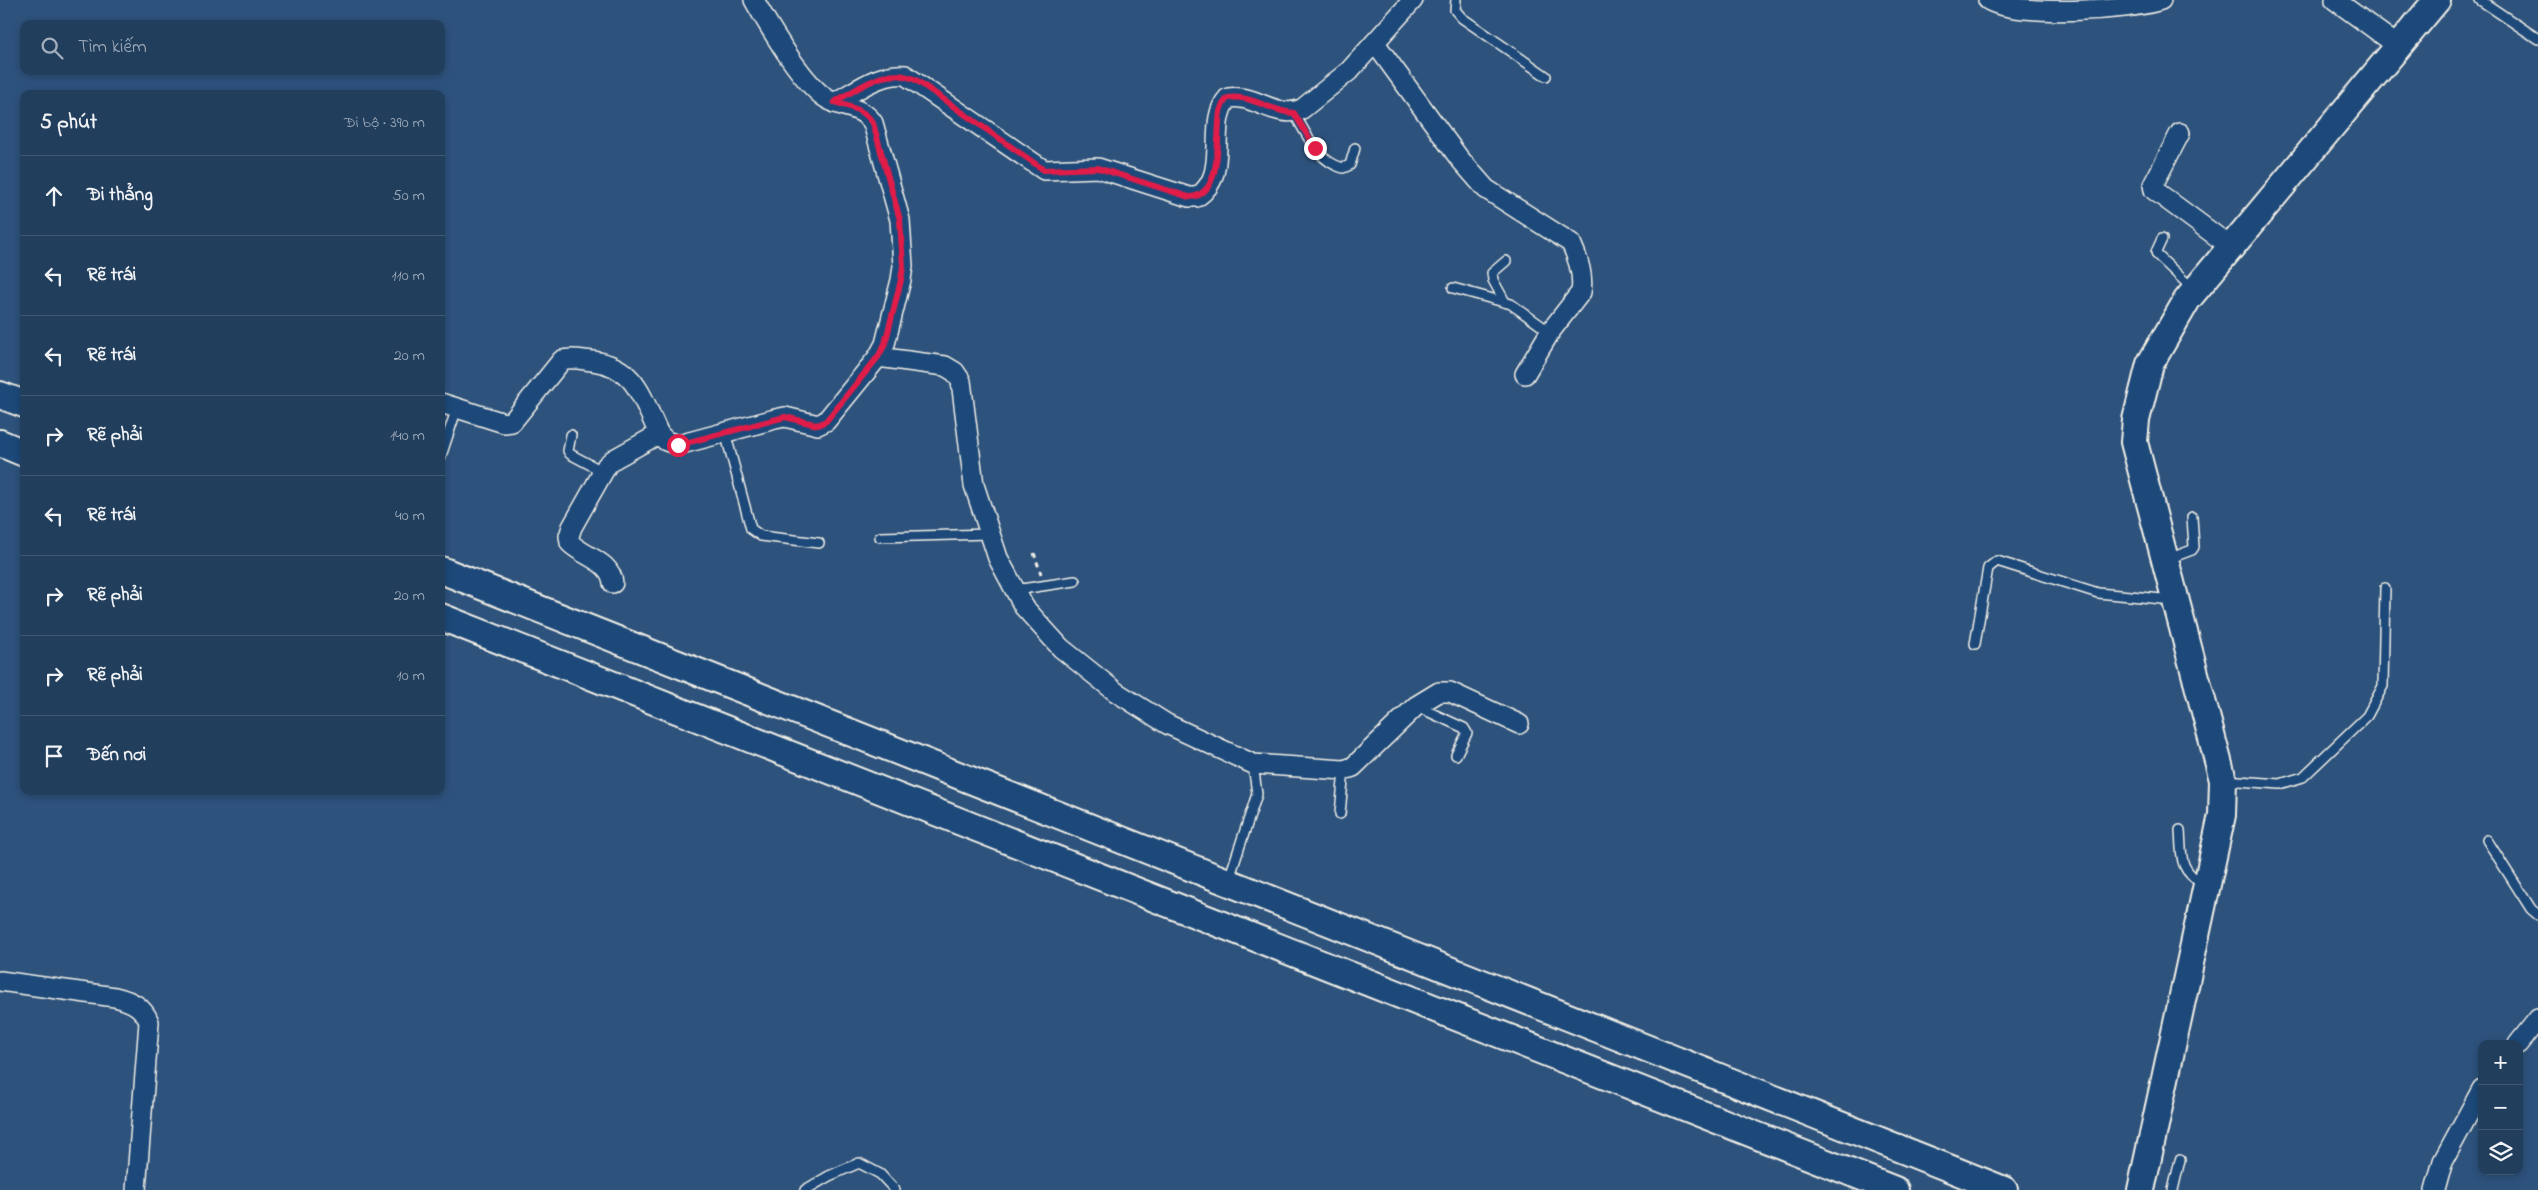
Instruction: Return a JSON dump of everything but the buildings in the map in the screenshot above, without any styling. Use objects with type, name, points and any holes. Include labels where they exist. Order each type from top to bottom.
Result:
[{"type":"street","points":[[449,406],[504,423],[512,422],[562,360],[569,358],[608,363],[627,373],[634,381],[660,434],[666,441],[678,445],[785,417],[818,425],[826,421],[878,357],[885,344],[903,266],[900,220],[873,123],[861,111],[834,102],[816,90],[779,42],[754,0]]},
{"type":"street","points":[[834,102],[882,77],[894,74],[905,75],[1044,170],[1098,168],[1189,197],[1197,197],[1203,193],[1216,166],[1220,111],[1228,98],[1244,98],[1283,112],[1294,113],[1302,109],[1349,71],[1414,0]]},
{"type":"street","points":[[1988,0],[1995,5],[2020,10],[2121,8],[2161,0]]},
{"type":"street","points":[[2335,0],[2398,46]]},
{"type":"street","points":[[2141,1190],[2222,815],[2223,780],[2134,442],[2136,420],[2150,364],[2194,290],[2437,0]]},
{"type":"street","points":[[1375,43],[1458,158],[1486,189],[1571,244],[1577,256],[1582,284],[1581,292],[1550,332],[1525,374]]},
{"type":"street","points":[[2180,133],[2153,185],[2154,190],[2231,247]]},
{"type":"street","points":[[878,357],[945,366],[955,372],[961,381],[974,485],[998,558],[1024,607],[1061,648],[1116,692],[1167,724],[1253,764],[1344,770],[1353,768],[1416,706],[1439,692],[1450,692],[1519,724]]},
{"type":"street","points":[[0,395],[20,402]]},
{"type":"street","points":[[613,583],[612,574],[606,567],[570,543],[569,536],[602,471],[614,459],[660,434]]},
{"type":"street","points":[[0,443],[20,451]]},
{"type":"street","points":[[445,572],[2004,1190]]},
{"type":"street","points":[[445,619],[1895,1190]]},
{"type":"street","points":[[0,981],[115,997],[132,1001],[146,1013],[148,1022],[136,1190]]},
{"type":"street","points":[[2521,1040],[2538,1020]]},
{"type":"street","points":[[2435,1190],[2449,1148],[2478,1097]]},
{"type":"lane","points":[[1456,0],[1455,10],[1462,18],[1546,76]]},
{"type":"lane","points":[[2480,0],[2538,39]]},
{"type":"lane","points":[[1294,113],[1315,148],[1336,167],[1343,168],[1350,165],[1356,148]]},
{"type":"lane","points":[[2162,239],[2156,252],[2157,255],[2194,290]]},
{"type":"lane","points":[[1505,302],[1493,280],[1492,273],[1506,261]]},
{"type":"lane","points":[[1453,288],[1505,302],[1550,332]]},
{"type":"lane","points":[[445,431],[449,406]]},
{"type":"lane","points":[[725,432],[752,529],[761,536],[819,543]]},
{"type":"lane","points":[[571,435],[568,451],[570,454],[602,471]]},
{"type":"lane","points":[[2165,560],[2192,550],[2194,543],[2192,517]]},
{"type":"lane","points":[[880,537],[990,534]]},
{"type":"lane","points":[[1974,644],[1988,568],[1997,561],[2098,593],[2176,601]]},
{"type":"lane","points":[[1015,590],[1075,581]]},
{"type":"lane","points":[[2223,780],[2280,784],[2303,777],[2367,716],[2383,686],[2385,588]]},
{"type":"lane","points":[[1416,706],[1464,728],[1467,733],[1456,754]]},
{"type":"lane","points":[[1228,882],[1257,794],[1253,764]]},
{"type":"lane","points":[[1340,814],[1344,770]]},
{"type":"lane","points":[[2180,830],[2183,867],[2190,877],[2206,886]]},
{"type":"lane","points":[[2487,840],[2531,909],[2538,915]]},
{"type":"lane","points":[[2173,1190],[2180,1160]]},
{"type":"lane","points":[[805,1190],[828,1176],[859,1163],[880,1174],[895,1190]]},
{"type":"path","points":[[1034,553],[1044,586]]},
{"type":"route","points":[[678,445],[785,417],[818,425],[826,421],[878,357],[885,344],[901,280],[903,266],[900,220],[897,203],[873,123],[861,111],[834,102],[882,77],[894,74],[905,75],[916,80],[1035,166],[1044,170],[1054,172],[1089,167],[1098,168],[1189,197],[1197,197],[1203,193],[1216,166],[1220,111],[1222,104],[1228,98],[1244,98],[1283,112],[1294,113],[1315,148]]}]
